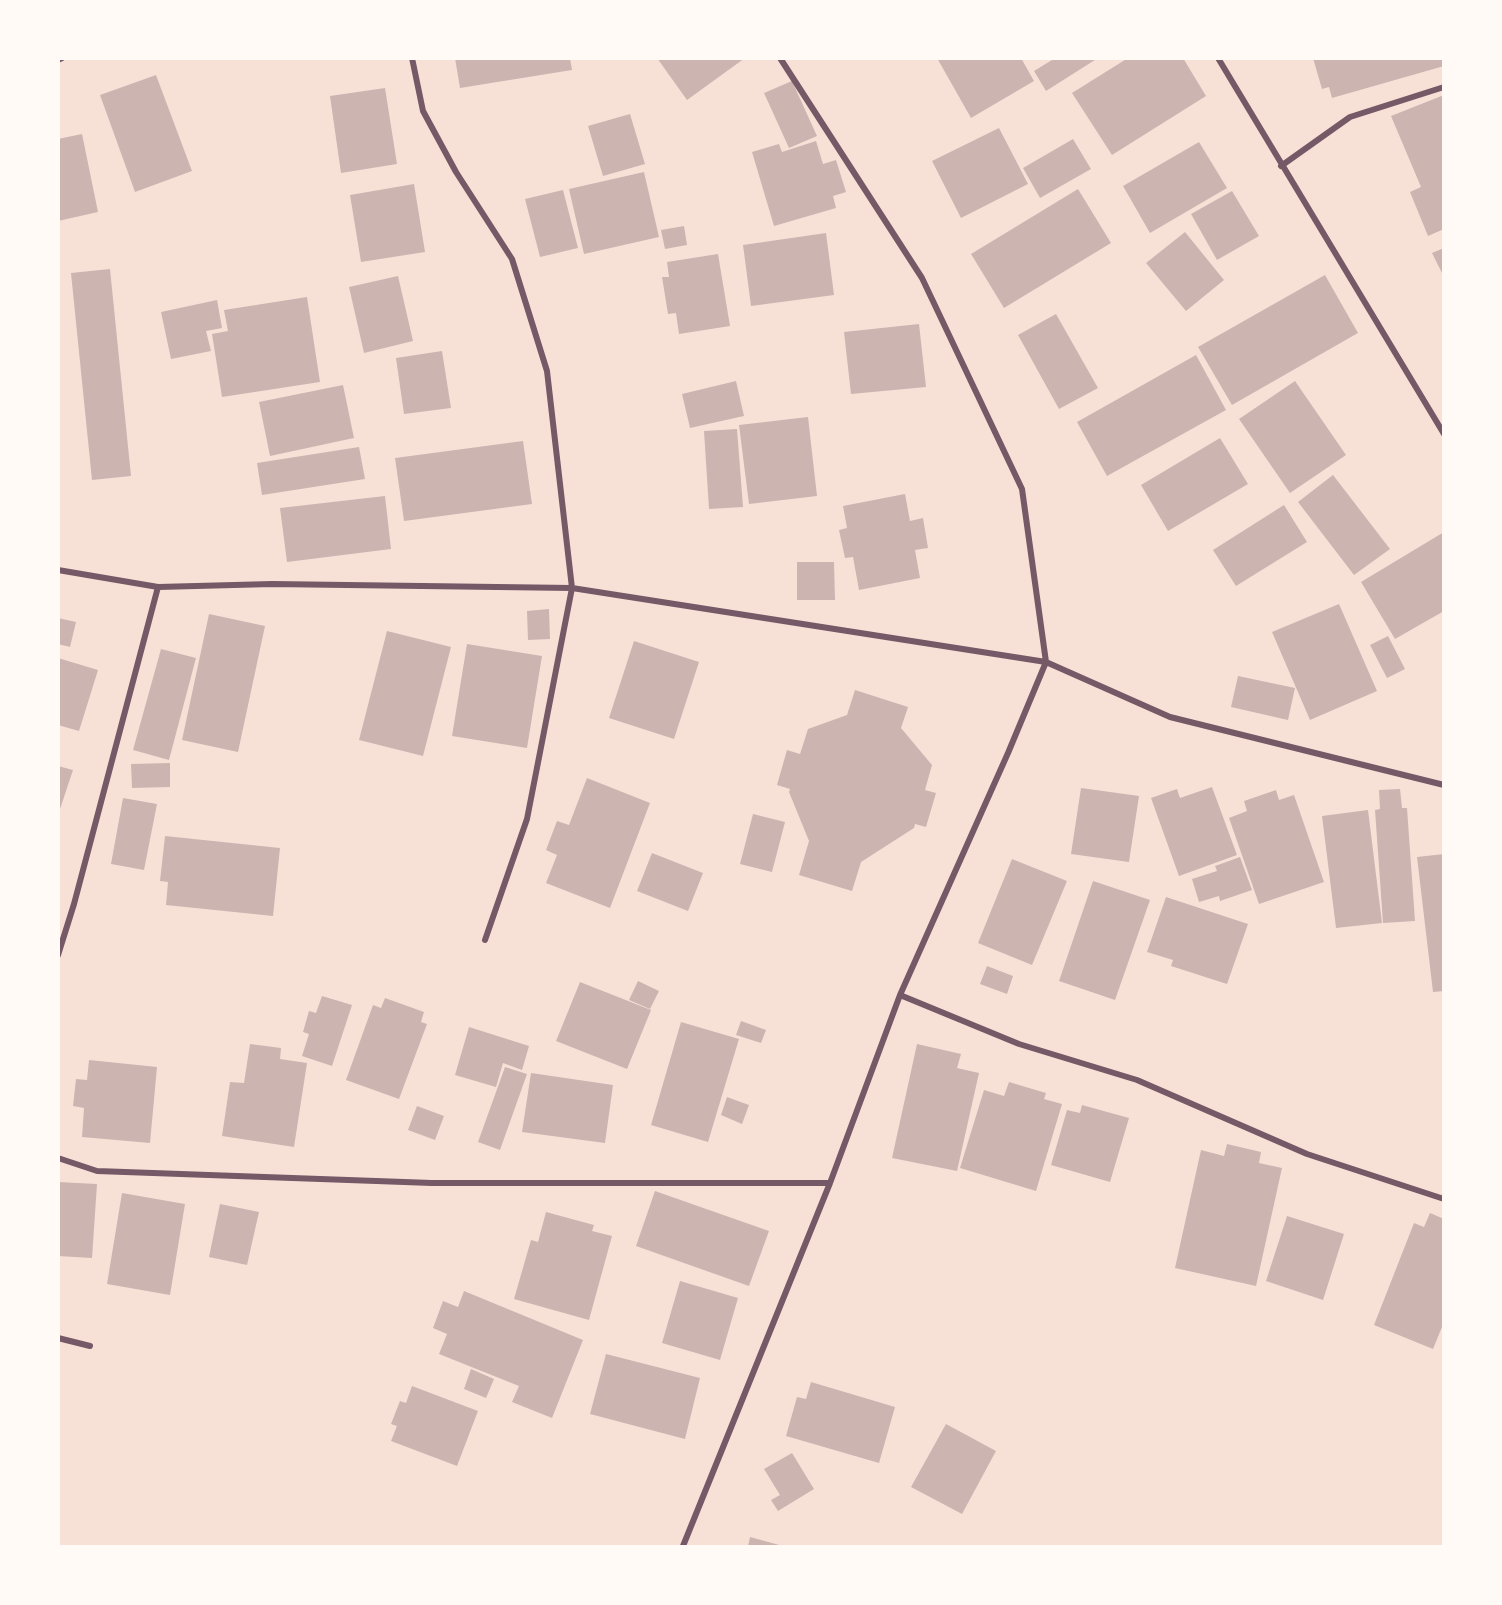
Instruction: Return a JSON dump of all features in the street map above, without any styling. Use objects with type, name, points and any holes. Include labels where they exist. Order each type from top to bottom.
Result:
[{"type":"street","points":[[412,58],[423,111],[456,172],[512,259],[547,371],[572,588],[527,819],[485,940]]},
{"type":"street","points":[[683,1546],[830,1183],[900,995],[1046,662],[1022,489],[922,278],[780,58]]},
{"type":"street","points":[[1218,58],[1443,434]]},
{"type":"street","points":[[1281,166],[1350,117],[1443,87]]},
{"type":"street","points":[[58,570],[158,587],[272,584],[572,588],[1046,662],[1170,717],[1443,785]]},
{"type":"street","points":[[58,956],[74,904],[158,587]]},
{"type":"street","points":[[900,995],[1019,1044],[1137,1080],[1308,1154],[1443,1199]]},
{"type":"street","points":[[58,1158],[97,1170],[432,1183],[830,1183]]},
{"type":"street","points":[[58,1338],[90,1346]]},
{"type":"building","points":[[455,58],[570,58],[572,70],[460,88]]},
{"type":"building","points":[[657,58],[745,58],[687,100]]},
{"type":"building","points":[[937,58],[1021,58],[1034,81],[971,118]]},
{"type":"building","points":[[1051,58],[1098,58],[1046,91],[1034,71],[1052,60]]},
{"type":"building","points":[[1128,58],[1183,58],[1206,96],[1112,155],[1072,93]]},
{"type":"building","points":[[1313,58],[1444,58],[1444,66],[1332,98],[1329,87],[1322,89]]},
{"type":"building","points":[[156,75],[192,171],[135,192],[100,95]]},
{"type":"building","points":[[792,81],[817,136],[789,148],[764,93]]},
{"type":"building","points":[[385,88],[397,164],[341,173],[330,96]]},
{"type":"building","points":[[1444,95],[1444,229],[1428,236],[1410,192],[1421,187],[1391,116]]},
{"type":"building","points":[[630,114],[645,164],[603,176],[588,126]]},
{"type":"building","points":[[999,128],[1028,184],[961,218],[932,161]]},
{"type":"building","points":[[82,134],[98,212],[58,221],[58,139]]},
{"type":"building","points":[[1073,139],[1091,169],[1040,198],[1023,168]]},
{"type":"building","points":[[816,141],[823,164],[836,160],[846,192],[833,196],[836,208],[774,226],[752,152],[779,144],[782,152]]},
{"type":"building","points":[[1199,142],[1227,188],[1150,233],[1123,186]]},
{"type":"building","points":[[644,172],[659,237],[584,254],[569,189]]},
{"type":"building","points":[[414,184],[425,252],[361,262],[350,195]]},
{"type":"building","points":[[1078,189],[1111,243],[1004,308],[971,254]]},
{"type":"building","points":[[563,190],[578,248],[540,257],[525,199]]},
{"type":"building","points":[[1232,191],[1259,236],[1217,260],[1191,214]]},
{"type":"building","points":[[684,226],[687,245],[665,249],[661,230]]},
{"type":"building","points":[[1185,232],[1224,280],[1186,311],[1146,263]]},
{"type":"building","points":[[826,233],[834,295],[751,306],[743,245]]},
{"type":"building","points":[[1444,248],[1444,272],[1442,273],[1432,253]]},
{"type":"building","points":[[718,254],[730,326],[679,334],[676,313],[668,314],[662,277],[669,277],[667,262]]},
{"type":"building","points":[[110,269],[131,476],[92,480],[71,273]]},
{"type":"building","points":[[1325,275],[1358,333],[1232,405],[1198,347]]},
{"type":"building","points":[[398,276],[413,341],[364,353],[349,287]]},
{"type":"building","points":[[307,297],[320,382],[222,397],[212,334],[228,331],[224,310]]},
{"type":"building","points":[[217,300],[222,328],[206,331],[211,351],[171,359],[161,312]]},
{"type":"building","points":[[1056,314],[1098,388],[1059,409],[1018,335]]},
{"type":"building","points":[[919,324],[926,387],[851,394],[844,332]]},
{"type":"building","points":[[442,351],[451,408],[404,414],[396,358]]},
{"type":"building","points":[[1196,355],[1226,410],[1107,476],[1077,422]]},
{"type":"building","points":[[736,381],[744,416],[690,428],[682,394]]},
{"type":"building","points":[[1295,381],[1346,455],[1290,493],[1239,419]]},
{"type":"building","points":[[343,385],[354,438],[270,456],[259,402]]},
{"type":"building","points":[[808,417],[817,496],[749,504],[739,425]]},
{"type":"building","points":[[737,429],[743,507],[709,509],[704,431]]},
{"type":"building","points":[[1220,438],[1248,484],[1168,531],[1141,485]]},
{"type":"building","points":[[523,441],[532,504],[404,521],[395,458]]},
{"type":"building","points":[[359,447],[365,479],[262,495],[257,463]]},
{"type":"building","points":[[1333,475],[1390,549],[1354,575],[1298,502]]},
{"type":"building","points":[[905,494],[910,521],[923,518],[928,548],[915,550],[920,578],[859,590],[853,557],[845,558],[839,530],[847,528],[843,506]]},
{"type":"building","points":[[385,496],[391,549],[287,562],[280,508]]},
{"type":"building","points":[[1284,505],[1307,542],[1236,586],[1213,550]]},
{"type":"building","points":[[1444,532],[1444,611],[1395,639],[1361,582]]},
{"type":"building","points":[[797,562],[834,562],[835,600],[797,600]]},
{"type":"building","points":[[1339,604],[1377,691],[1310,720],[1272,632]]},
{"type":"building","points":[[549,609],[550,639],[528,640],[527,611]]},
{"type":"building","points":[[209,614],[265,626],[238,752],[182,740]]},
{"type":"building","points":[[58,618],[76,622],[70,647],[58,644]]},
{"type":"building","points":[[387,631],[451,647],[423,756],[359,740]]},
{"type":"building","points":[[1388,636],[1405,669],[1387,678],[1370,645]]},
{"type":"building","points":[[634,641],[699,662],[674,739],[609,718]]},
{"type":"building","points":[[467,644],[542,656],[527,748],[452,736]]},
{"type":"building","points":[[161,649],[196,658],[169,760],[133,750]]},
{"type":"building","points":[[58,658],[98,670],[79,731],[58,725]]},
{"type":"building","points":[[1238,676],[1295,688],[1288,720],[1231,707]]},
{"type":"building","points":[[855,690],[908,707],[901,728],[932,765],[925,790],[936,793],[926,827],[915,824],[914,828],[861,862],[852,891],[799,875],[809,841],[789,792],[790,789],[777,785],[787,750],[800,754],[808,729],[847,715]]},
{"type":"building","points":[[170,763],[170,787],[132,788],[131,764]]},
{"type":"building","points":[[58,766],[73,770],[59,812],[58,812]]},
{"type":"building","points":[[587,778],[650,803],[610,908],[546,883],[557,855],[546,850],[557,821],[569,825]]},
{"type":"building","points":[[1212,787],[1237,855],[1179,876],[1151,798],[1177,789],[1180,798]]},
{"type":"building","points":[[1081,788],[1139,796],[1129,862],[1071,854]]},
{"type":"building","points":[[1400,789],[1402,808],[1407,808],[1415,921],[1383,923],[1375,810],[1380,809],[1379,790]]},
{"type":"building","points":[[1276,790],[1279,800],[1294,795],[1324,882],[1259,904],[1229,818],[1247,811],[1244,801]]},
{"type":"building","points":[[123,798],[157,804],[144,870],[111,864]]},
{"type":"building","points":[[1368,810],[1382,923],[1336,928],[1322,816]]},
{"type":"building","points":[[753,814],[785,822],[772,872],[740,864]]},
{"type":"building","points":[[165,836],[280,848],[273,916],[166,905],[168,882],[160,881]]},
{"type":"building","points":[[652,853],[703,873],[688,911],[637,891]]},
{"type":"building","points":[[1444,854],[1444,991],[1433,992],[1417,857]]},
{"type":"building","points":[[1240,857],[1252,890],[1220,901],[1219,896],[1199,902],[1192,879],[1217,871],[1215,866]]},
{"type":"building","points":[[1012,859],[1067,881],[1032,965],[978,943]]},
{"type":"building","points":[[1093,881],[1150,900],[1115,1000],[1059,981]]},
{"type":"building","points":[[1166,897],[1248,924],[1227,984],[1171,966],[1173,960],[1147,952]]},
{"type":"building","points":[[987,966],[1013,976],[1007,994],[980,984]]},
{"type":"building","points":[[638,981],[659,991],[650,1009],[629,1000]]},
{"type":"building","points":[[580,982],[651,1010],[627,1069],[556,1041]]},
{"type":"building","points":[[322,996],[352,1005],[332,1066],[302,1056],[309,1034],[303,1032],[309,1011],[316,1013]]},
{"type":"building","points":[[385,998],[424,1012],[421,1022],[427,1024],[399,1099],[346,1080],[373,1005],[381,1008]]},
{"type":"building","points":[[741,1021],[766,1030],[761,1043],[736,1035]]},
{"type":"building","points":[[681,1022],[739,1039],[708,1142],[651,1125]]},
{"type":"building","points":[[469,1027],[529,1046],[522,1070],[503,1063],[496,1087],[455,1075]]},
{"type":"building","points":[[250,1044],[281,1048],[280,1059],[307,1063],[294,1147],[222,1136],[230,1082],[244,1083]]},
{"type":"building","points":[[917,1044],[961,1054],[957,1068],[979,1073],[957,1171],[892,1158]]},
{"type":"building","points":[[89,1060],[157,1067],[150,1143],[82,1137],[84,1108],[73,1106],[76,1079],[87,1080]]},
{"type":"building","points":[[505,1067],[527,1074],[500,1150],[478,1142]]},
{"type":"building","points":[[531,1073],[613,1085],[605,1143],[522,1132]]},
{"type":"building","points":[[1009,1082],[1046,1093],[1044,1099],[1062,1104],[1036,1191],[960,1168],[984,1090],[1004,1096]]},
{"type":"building","points":[[727,1097],[749,1105],[742,1124],[721,1115]]},
{"type":"building","points":[[1082,1105],[1129,1118],[1110,1182],[1051,1165],[1067,1110],[1080,1113]]},
{"type":"building","points":[[417,1106],[444,1116],[435,1140],[408,1130]]},
{"type":"building","points":[[1227,1144],[1261,1152],[1259,1163],[1282,1168],[1256,1286],[1175,1268],[1201,1150],[1224,1156]]},
{"type":"building","points":[[58,1182],[97,1184],[92,1258],[58,1256]]},
{"type":"building","points":[[655,1191],[769,1231],[749,1286],[636,1246]]},
{"type":"building","points":[[122,1193],[185,1204],[170,1295],[107,1284]]},
{"type":"building","points":[[220,1204],[259,1212],[247,1265],[209,1257]]},
{"type":"building","points":[[546,1212],[594,1225],[592,1231],[612,1236],[589,1320],[514,1299],[531,1240],[538,1242]]},
{"type":"building","points":[[1430,1213],[1444,1219],[1444,1322],[1433,1349],[1374,1325],[1414,1223],[1424,1227]]},
{"type":"building","points":[[1287,1216],[1344,1234],[1323,1300],[1266,1281]]},
{"type":"building","points":[[680,1281],[738,1298],[720,1360],[662,1343]]},
{"type":"building","points":[[464,1291],[583,1340],[552,1418],[512,1402],[519,1386],[439,1354],[447,1334],[433,1328],[443,1301],[458,1307]]},
{"type":"building","points":[[606,1354],[700,1378],[685,1439],[590,1414]]},
{"type":"building","points":[[471,1369],[494,1379],[486,1398],[464,1389]]},
{"type":"building","points":[[811,1382],[895,1407],[879,1463],[786,1436],[797,1397],[806,1399]]},
{"type":"building","points":[[412,1386],[478,1411],[457,1466],[391,1441],[397,1426],[391,1424],[400,1401],[406,1403]]},
{"type":"building","points":[[946,1424],[996,1451],[962,1514],[911,1487]]},
{"type":"building","points":[[792,1453],[814,1489],[778,1511],[771,1500],[780,1495],[764,1469]]},
{"type":"building","points":[[750,1537],[783,1546],[748,1546]]}]
